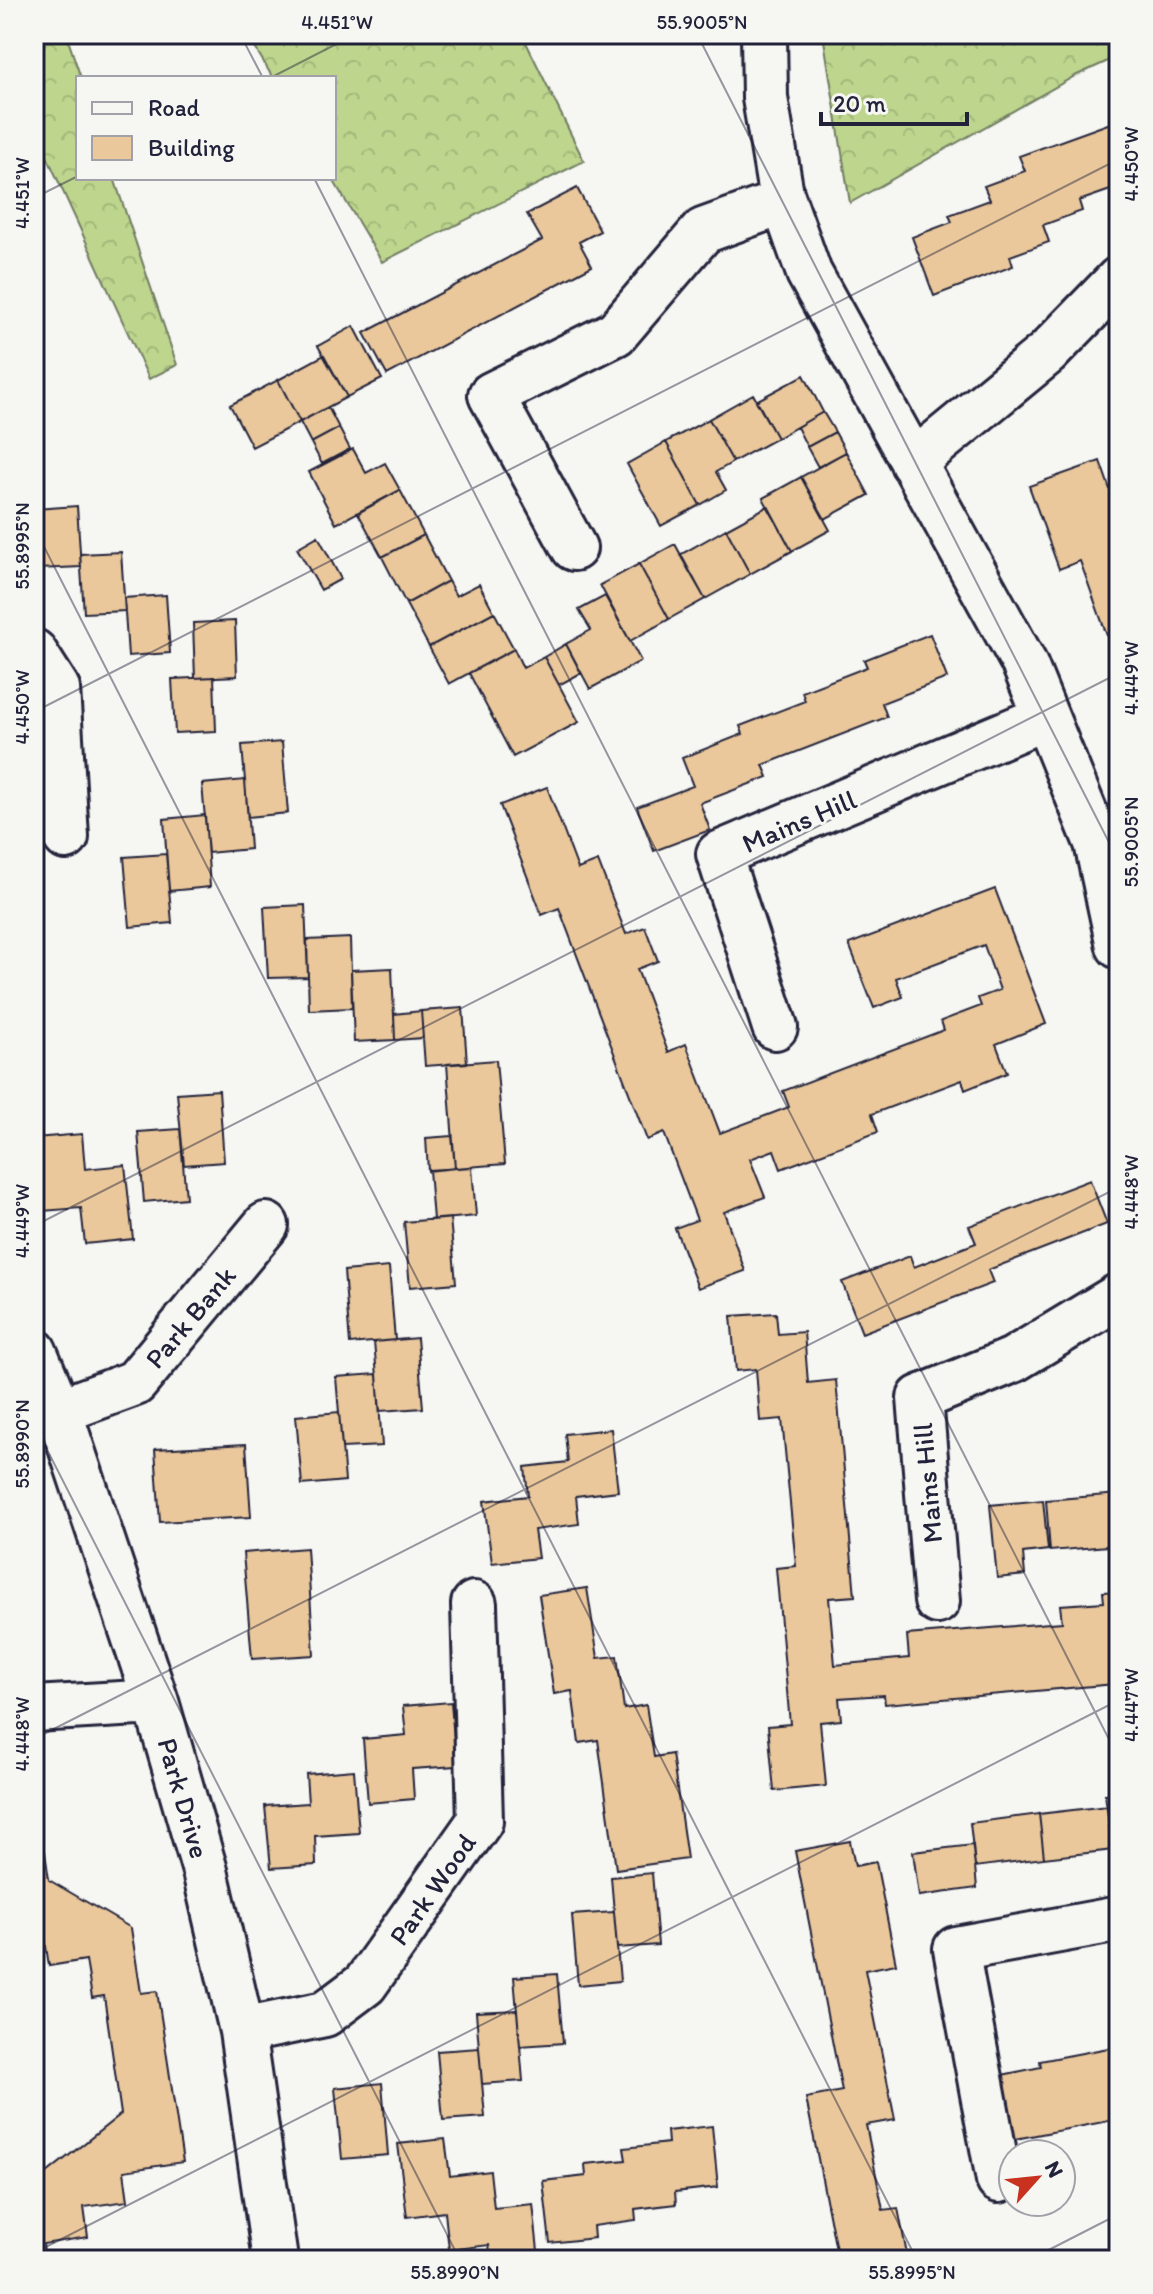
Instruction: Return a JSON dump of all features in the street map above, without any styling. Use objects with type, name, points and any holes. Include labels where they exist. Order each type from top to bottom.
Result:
[{"type":"street","points":[[764,34],[765,98],[783,202],[809,273],[1024,663],[1097,843],[1119,946]]},
{"type":"street","points":[[574,548],[491,395],[616,333],[703,231],[783,202]]},
{"type":"street","points":[[913,463],[1047,353],[1119,279]]},
{"type":"street","points":[[34,652],[57,688],[48,777],[66,837]]},
{"type":"street","name":"Mains Hill","points":[[775,1027],[719,854],[1046,717]]},
{"type":"street","name":"Park Bank","points":[[59,1411],[135,1383],[266,1225]]},
{"type":"street","name":"Mains Hill","points":[[937,1601],[920,1398],[1013,1360],[1119,1296]]},
{"type":"street","name":"Park Drive","points":[[34,1351],[59,1411],[156,1702],[205,1871],[242,2031],[275,2260]]},
{"type":"street","name":"Park Wood","points":[[242,2031],[325,2014],[365,1984],[480,1821],[474,1604]]},
{"type":"street","points":[[34,1709],[156,1702]]},
{"type":"street","points":[[997,2169],[956,1949],[1119,1919]]},
{"type":"green space","points":[[34,34],[66,34],[80,76],[76,76],[76,180],[115,180],[177,365],[149,379],[34,128]]},
{"type":"green space","points":[[247,34],[522,34],[584,161],[382,262],[333,180],[336,180],[336,76],[272,76]]},
{"type":"green space","points":[[823,34],[1119,34],[1119,56],[1075,76],[850,203]]},
{"type":"building","points":[[1119,120],[1119,187],[1079,201],[1082,211],[1043,225],[1049,242],[1010,256],[1013,266],[934,296],[912,237],[952,222],[949,215],[990,200],[984,186],[1025,171],[1019,156]]},
{"type":"building","points":[[577,188],[600,231],[579,242],[592,266],[387,375],[364,333],[542,240],[527,214]]},
{"type":"building","points":[[354,326],[382,379],[347,397],[318,346]]},
{"type":"building","points":[[324,355],[347,397],[300,422],[278,380]]},
{"type":"building","points":[[804,375],[823,412],[777,438],[756,401]]},
{"type":"building","points":[[278,380],[300,422],[252,447],[230,405]]},
{"type":"building","points":[[753,394],[777,438],[733,462],[709,419]]},
{"type":"building","points":[[328,407],[339,428],[311,443],[300,422]]},
{"type":"building","points":[[823,412],[835,432],[807,447],[797,427]]},
{"type":"building","points":[[709,419],[733,462],[716,472],[726,490],[700,505],[666,442]]},
{"type":"building","points":[[339,428],[350,449],[322,464],[311,443]]},
{"type":"building","points":[[835,432],[846,452],[818,467],[807,447]]},
{"type":"building","points":[[666,442],[700,505],[661,526],[627,464]]},
{"type":"building","points":[[353,449],[366,473],[385,463],[400,490],[336,524],[309,472]]},
{"type":"building","points":[[846,452],[869,495],[825,519],[801,477]]},
{"type":"building","points":[[1100,461],[1119,515],[1119,669],[1080,561],[1059,569],[1029,486]]},
{"type":"building","points":[[801,477],[830,530],[792,551],[763,498]]},
{"type":"building","points":[[400,490],[424,535],[382,557],[358,513]]},
{"type":"building","points":[[77,506],[81,567],[38,569],[35,509]]},
{"type":"building","points":[[768,506],[792,551],[750,574],[726,529]]},
{"type":"building","points":[[726,529],[750,574],[705,599],[680,555]]},
{"type":"building","points":[[424,535],[448,581],[406,604],[382,557]]},
{"type":"building","points":[[318,536],[341,579],[321,590],[297,548]]},
{"type":"building","points":[[675,544],[705,599],[669,619],[639,564]]},
{"type":"building","points":[[121,552],[125,611],[84,613],[80,554]]},
{"type":"building","points":[[639,564],[669,619],[630,641],[600,585]]},
{"type":"building","points":[[448,581],[456,596],[479,584],[494,612],[429,647],[406,604]]},
{"type":"building","points":[[166,595],[170,653],[128,656],[124,598]]},
{"type":"building","points":[[605,596],[641,661],[590,689],[566,644],[591,630],[579,610]]},
{"type":"building","points":[[494,612],[514,649],[449,684],[429,647]]},
{"type":"building","points":[[235,621],[237,676],[195,678],[193,623]]},
{"type":"building","points":[[930,634],[947,678],[882,703],[887,717],[763,765],[768,777],[700,803],[710,830],[654,851],[637,807],[693,786],[682,758],[743,734],[740,726],[805,701],[802,692],[867,667],[864,660]]},
{"type":"building","points":[[566,644],[581,673],[559,685],[544,657]]},
{"type":"building","points":[[514,649],[523,668],[544,657],[579,722],[513,757],[469,673]]},
{"type":"building","points":[[214,677],[216,731],[175,733],[172,679]]},
{"type":"building","points":[[282,742],[288,813],[248,817],[242,745]]},
{"type":"building","points":[[245,780],[250,849],[208,853],[202,784]]},
{"type":"building","points":[[547,787],[578,869],[598,861],[626,934],[645,927],[658,961],[637,969],[668,1052],[686,1044],[720,1133],[789,1107],[783,1091],[944,1030],[941,1021],[981,1006],[978,998],[1000,990],[984,945],[896,978],[903,997],[874,1008],[849,944],[995,889],[1046,1024],[996,1044],[1007,1073],[965,1090],[962,1080],[872,1114],[878,1132],[781,1169],[774,1150],[750,1159],[765,1197],[724,1212],[745,1271],[698,1288],[675,1228],[697,1220],[664,1133],[647,1140],[559,908],[542,915],[500,805]]},
{"type":"building","points":[[205,815],[210,887],[169,891],[164,819]]},
{"type":"building","points":[[166,854],[172,923],[130,927],[124,857]]},
{"type":"building","points":[[305,905],[308,977],[268,978],[264,907]]},
{"type":"building","points":[[350,938],[352,1008],[309,1010],[307,940]]},
{"type":"building","points":[[392,968],[395,1040],[354,1042],[351,970]]},
{"type":"building","points":[[463,1008],[467,1063],[425,1066],[421,1011]]},
{"type":"building","points":[[421,1011],[423,1038],[395,1040],[394,1014]]},
{"type":"building","points":[[496,1060],[505,1164],[455,1168],[447,1064]]},
{"type":"building","points":[[219,1090],[224,1162],[184,1165],[177,1093]]},
{"type":"building","points":[[180,1129],[186,1198],[144,1202],[138,1132]]},
{"type":"building","points":[[82,1134],[85,1169],[125,1165],[133,1239],[85,1244],[81,1208],[42,1211],[35,1138]]},
{"type":"building","points":[[452,1136],[455,1168],[428,1171],[426,1138]]},
{"type":"building","points":[[472,1167],[476,1216],[433,1220],[429,1170]]},
{"type":"building","points":[[1090,1180],[1107,1224],[988,1270],[993,1283],[862,1333],[842,1282],[910,1256],[914,1267],[976,1243],[969,1226]]},
{"type":"building","points":[[450,1218],[456,1283],[410,1287],[404,1222]]},
{"type":"building","points":[[389,1267],[395,1340],[350,1344],[344,1271]]},
{"type":"building","points":[[776,1313],[778,1334],[804,1332],[808,1383],[836,1380],[855,1596],[829,1598],[835,1665],[909,1658],[907,1635],[1062,1622],[1060,1605],[1104,1602],[1103,1592],[1119,1591],[1119,1638],[1111,1639],[1115,1684],[885,1704],[884,1695],[839,1698],[841,1720],[820,1722],[826,1786],[774,1791],[768,1726],[790,1724],[776,1568],[796,1566],[782,1419],[760,1421],[756,1369],[736,1371],[731,1316]]},
{"type":"building","points":[[417,1338],[423,1408],[380,1411],[374,1342]]},
{"type":"building","points":[[377,1374],[382,1446],[342,1448],[336,1377]]},
{"type":"building","points":[[339,1412],[345,1481],[302,1485],[296,1416]]},
{"type":"building","points":[[611,1429],[618,1491],[576,1496],[579,1524],[534,1530],[538,1558],[492,1563],[484,1501],[528,1496],[525,1467],[568,1462],[565,1434]]},
{"type":"building","points":[[246,1444],[251,1517],[160,1522],[155,1449]]},
{"type":"building","points":[[1119,1494],[1119,1545],[1050,1551],[1046,1500]]},
{"type":"building","points":[[1043,1500],[1048,1550],[1023,1553],[1025,1575],[997,1578],[990,1505]]},
{"type":"building","points":[[307,1548],[314,1655],[252,1659],[243,1553]]},
{"type":"building","points":[[587,1588],[598,1658],[617,1656],[624,1709],[646,1705],[654,1757],[672,1754],[687,1859],[616,1869],[598,1740],[579,1743],[572,1691],[554,1694],[539,1595]]},
{"type":"building","points":[[451,1702],[456,1766],[412,1769],[414,1799],[368,1803],[363,1739],[406,1735],[403,1706]]},
{"type":"building","points":[[354,1770],[359,1833],[315,1836],[316,1865],[271,1868],[265,1806],[308,1803],[306,1774]]},
{"type":"building","points":[[1119,1793],[1119,1839],[1111,1840],[1105,1794]]},
{"type":"building","points":[[1107,1806],[1113,1850],[1044,1858],[1039,1814]]},
{"type":"building","points":[[1039,1814],[1044,1858],[975,1867],[970,1823]]},
{"type":"building","points":[[850,1841],[855,1866],[876,1862],[896,1964],[865,1970],[895,2120],[866,2125],[883,2210],[898,2208],[908,2260],[838,2260],[806,2098],[842,2091],[795,1851]]},
{"type":"building","points":[[973,1845],[977,1888],[919,1896],[913,1852]]},
{"type":"building","points":[[45,1852],[49,1880],[131,1928],[141,1993],[157,1991],[183,2162],[124,2171],[128,2201],[84,2207],[88,2237],[43,2244],[45,2260],[34,2260],[34,2202],[39,2201],[37,2181],[121,2114],[104,1996],[92,1998],[86,1960],[49,1966],[43,1927],[34,1928],[34,1854]]},
{"type":"building","points":[[652,1873],[658,1945],[617,1948],[611,1877]]},
{"type":"building","points":[[614,1912],[620,1981],[578,1985],[572,1915]]},
{"type":"building","points":[[557,1974],[563,2043],[520,2046],[514,1977]]},
{"type":"building","points":[[517,2010],[523,2081],[482,2084],[476,2012]]},
{"type":"building","points":[[1119,2046],[1119,2119],[1010,2138],[997,2076],[1041,2067],[1040,2061]]},
{"type":"building","points":[[479,2048],[485,2117],[443,2120],[437,2051]]},
{"type":"building","points":[[382,2083],[388,2155],[342,2159],[335,2088]]},
{"type":"building","points":[[712,2126],[718,2187],[675,2192],[676,2204],[635,2209],[636,2220],[593,2226],[594,2238],[550,2243],[543,2181],[586,2176],[585,2164],[626,2160],[624,2148],[668,2143],[667,2131]]},
{"type":"building","points":[[445,2139],[450,2176],[490,2171],[494,2208],[533,2204],[539,2260],[491,2260],[489,2245],[449,2250],[445,2212],[407,2217],[398,2144]]}]
